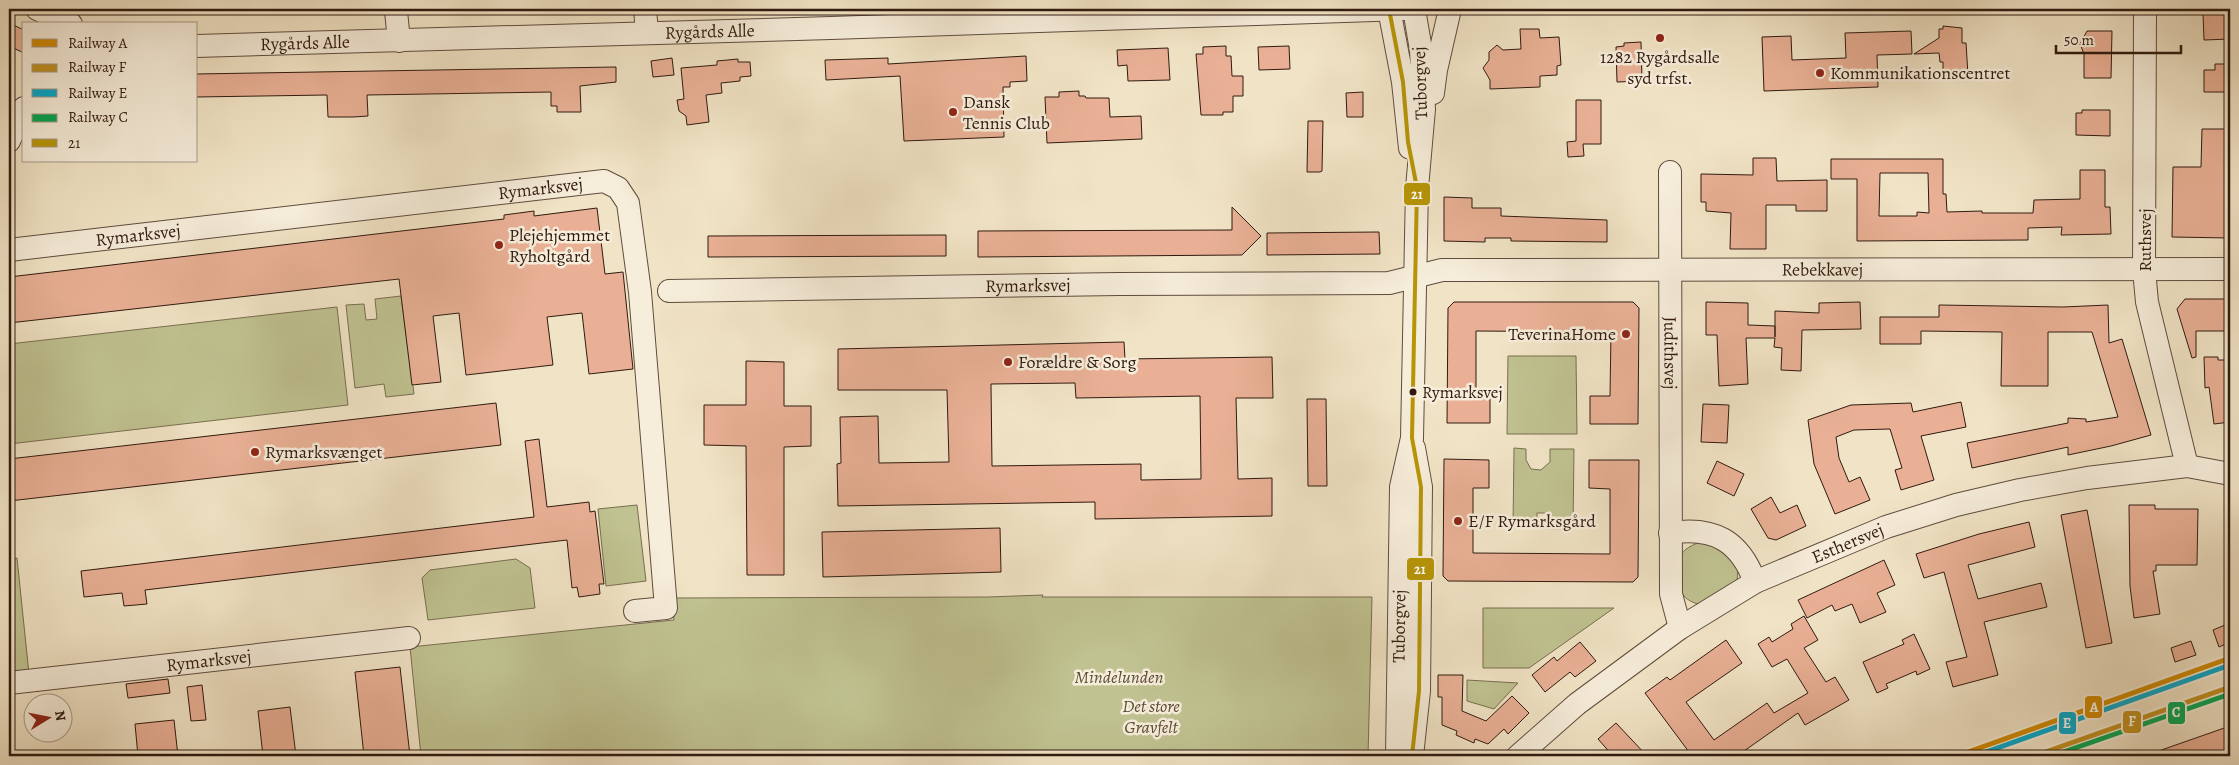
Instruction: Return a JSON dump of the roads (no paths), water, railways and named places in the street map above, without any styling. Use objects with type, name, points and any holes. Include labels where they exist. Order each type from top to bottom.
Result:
[{"type":"street","points":[[36,9],[67,19]]},
{"type":"street","points":[[645,9],[647,33]]},
{"type":"street","name":"Tuborgvej","points":[[1389,9],[1404,91],[1408,142],[1417,188]]},
{"type":"street","points":[[1396,40],[1400,19],[1405,9]]},
{"type":"street","name":"Rygårds Alle","points":[[198,46],[647,33],[831,18],[1405,9]]},
{"type":"street","name":"Tuborgvej","points":[[1412,756],[1419,691],[1421,487],[1412,438],[1417,188],[1424,109],[1421,50],[1414,9]]},
{"type":"street","points":[[1417,188],[1436,70],[1450,9]]},
{"type":"street","name":"Ruthsvej","points":[[2145,9],[2144,270],[2147,302],[2187,466]]},
{"type":"street","points":[[396,10],[399,41]]},
{"type":"street","points":[[9,141],[22,112]]},
{"type":"street","name":"Judithsvej","points":[[1670,172],[1671,594],[1680,628]]},
{"type":"street","name":"Rymarksvej","points":[[9,250],[604,181],[618,188],[628,203],[640,292],[666,608],[635,611]]},
{"type":"street","name":"Rebekkavej","points":[[1415,277],[1442,270],[2144,270],[2230,268]]},
{"type":"street","name":"Rymarksvej","points":[[669,291],[1119,284],[1389,283],[1415,277]]},
{"type":"street","name":"Tuborgvej","points":[[1397,756],[1401,487],[1412,438]]},
{"type":"street","name":"Esthersvej","points":[[1518,756],[1577,704],[1680,628],[1755,582],[1886,527],[1956,505],[2020,490],[2087,478],[2187,466],[2230,474]]},
{"type":"street","points":[[1670,533],[1689,530],[1707,532],[1724,539],[1738,550],[1749,565],[1755,582]]},
{"type":"street","name":"Rymarksvej","points":[[9,683],[409,638]]},
{"type":"rail line","name":"A","points":[[1957,756],[2230,658]]},
{"type":"rail line","name":"E","points":[[1975,756],[2230,665]]},
{"type":"rail line","name":"F","points":[[2034,756],[2230,687]]},
{"type":"rail line","name":"C","points":[[2052,756],[2230,694]]},
{"type":"place","name":"1282 Rygårdsalle syd trfst.","points":[[1660,38]]},
{"type":"place","name":"Kommunikationscentret","points":[[1820,73]]},
{"type":"place","name":"Dansk Tennis Club","points":[[953,112]]},
{"type":"place","name":"Plejehjemmet Ryholtgård","points":[[499,245]]},
{"type":"place","name":"TeverinaHome","points":[[1626,334]]},
{"type":"place","name":"Forældre & Sorg","points":[[1008,362]]},
{"type":"place","name":"Rymarksvej","points":[[1413,392]]},
{"type":"place","name":"Rymarksvænget","points":[[255,452]]},
{"type":"place","name":"E/F Rymarksgård","points":[[1458,521]]},
{"type":"park label","name":"Mindelunden","points":[[1119,677]]},
{"type":"park label","name":"Det store Gravfelt","points":[[1151,716]]}]
